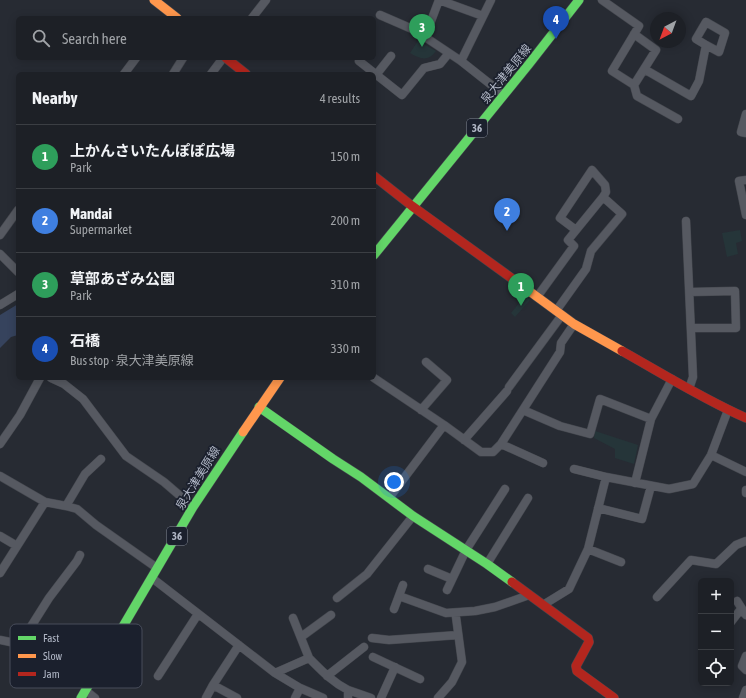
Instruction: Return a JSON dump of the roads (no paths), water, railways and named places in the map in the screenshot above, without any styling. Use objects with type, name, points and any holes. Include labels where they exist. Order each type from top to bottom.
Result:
[{"type":"street","points":[[154,0],[171,16]]},
{"type":"street","points":[[254,16],[266,0]]},
{"type":"street","points":[[483,16],[439,0],[425,38],[461,62],[504,95]]},
{"type":"street","points":[[461,62],[491,0]]},
{"type":"street","name":"泉大津美原線","points":[[376,252],[579,0]]},
{"type":"street","points":[[602,0],[639,26],[612,71],[634,85],[637,96],[678,119]]},
{"type":"street","points":[[380,15],[426,35]]},
{"type":"street","points":[[634,34],[656,50],[634,85]]},
{"type":"street","points":[[644,69],[691,96],[699,81],[706,44]]},
{"type":"street","points":[[391,56],[376,75],[402,95],[424,68],[440,64],[449,54]]},
{"type":"street","points":[[126,72],[134,60]]},
{"type":"street","points":[[174,72],[182,60]]},
{"type":"street","points":[[212,72],[222,60]]},
{"type":"street","points":[[228,60],[237,70]]},
{"type":"street","points":[[360,60],[372,72]]},
{"type":"street","points":[[746,114],[741,132],[746,133]]},
{"type":"street","points":[[537,297],[574,246],[568,240],[603,197],[606,192],[605,185],[592,170],[560,218],[576,230]]},
{"type":"street","points":[[376,178],[412,206],[574,324],[689,389],[746,418]]},
{"type":"street","points":[[746,180],[739,181],[746,215]]},
{"type":"street","points":[[464,440],[508,389],[559,313],[586,269],[591,252],[622,214],[603,197]]},
{"type":"street","points":[[0,234],[16,213]]},
{"type":"street","points":[[686,221],[694,377],[689,389]]},
{"type":"street","points":[[0,254],[16,270]]},
{"type":"street","points":[[690,292],[735,291],[736,328],[691,328]]},
{"type":"street","points":[[0,305],[16,295]]},
{"type":"street","points":[[376,379],[481,452],[493,452],[501,444],[560,352],[561,343],[574,324]]},
{"type":"street","points":[[421,410],[447,380],[426,362]]},
{"type":"street","points":[[635,483],[651,419],[672,379]]},
{"type":"street","points":[[0,444],[20,415],[39,380]]},
{"type":"street","name":"泉大津美原線","points":[[125,624],[193,507],[229,451],[279,380]]},
{"type":"street","points":[[65,381],[83,399],[126,456],[164,482],[193,507]]},
{"type":"street","points":[[523,410],[560,426],[590,434],[600,399],[651,419]]},
{"type":"street","points":[[259,407],[361,477],[413,516],[487,564],[588,638],[589,642],[576,666],[577,671],[614,698]]},
{"type":"street","points":[[574,469],[606,477],[669,489],[693,484],[711,455],[728,410]]},
{"type":"street","points":[[389,498],[444,425]]},
{"type":"street","points":[[501,444],[543,462]]},
{"type":"street","points":[[711,455],[746,472]]},
{"type":"street","points":[[66,506],[85,474],[101,459]]},
{"type":"street","points":[[0,476],[45,502],[77,509],[96,525],[157,568]]},
{"type":"street","points":[[543,605],[569,590],[588,548],[606,477]]},
{"type":"street","points":[[598,508],[642,519],[651,486]]},
{"type":"street","points":[[447,590],[466,550],[505,489]]},
{"type":"street","points":[[487,564],[528,498]]},
{"type":"street","points":[[0,573],[45,502]]},
{"type":"street","points":[[337,598],[367,574],[413,516]]},
{"type":"street","points":[[0,536],[16,546]]},
{"type":"street","points":[[657,598],[691,560],[716,564],[736,544],[746,541]]},
{"type":"street","points":[[588,548],[621,562]]},
{"type":"street","points":[[32,624],[48,598],[80,555]]},
{"type":"street","points":[[428,569],[452,580]]},
{"type":"street","points":[[152,578],[275,673],[300,688],[323,698]]},
{"type":"street","points":[[394,609],[403,585]]},
{"type":"street","points":[[399,596],[446,613],[475,611],[495,607],[529,595]]},
{"type":"street","points":[[734,618],[741,608]]},
{"type":"street","points":[[158,676],[198,614]]},
{"type":"street","points":[[302,637],[331,616]]},
{"type":"street","points":[[438,698],[452,682],[462,662],[456,617]]},
{"type":"street","points":[[293,618],[302,637],[309,658],[348,694],[371,698]]},
{"type":"street","points":[[372,638],[390,640],[458,635]]},
{"type":"street","points":[[0,640],[10,642]]},
{"type":"street","points":[[206,698],[239,645]]},
{"type":"street","points":[[327,676],[364,647]]},
{"type":"street","points":[[746,656],[742,666],[746,670]]},
{"type":"street","points":[[275,673],[309,658]]},
{"type":"street","points":[[373,658],[420,679]]},
{"type":"street","points":[[381,698],[395,667]]},
{"type":"street","points":[[213,685],[237,698]]},
{"type":"street","points":[[295,698],[300,688]]},
{"type":"street","points":[[744,698],[746,690]]},
{"type":"street","points":[[83,694],[95,698]]},
{"type":"water","points":[[16,305],[16,336],[11,337],[0,348],[0,315]]},
{"type":"place","name":"石橋","points":[[556,39]]},
{"type":"place","name":"草部あざみ公園","points":[[422,47]]},
{"type":"place","name":"Mandai","points":[[507,231]]},
{"type":"place","name":"上かんさいたんぽぽ広場","points":[[521,306]]}]
